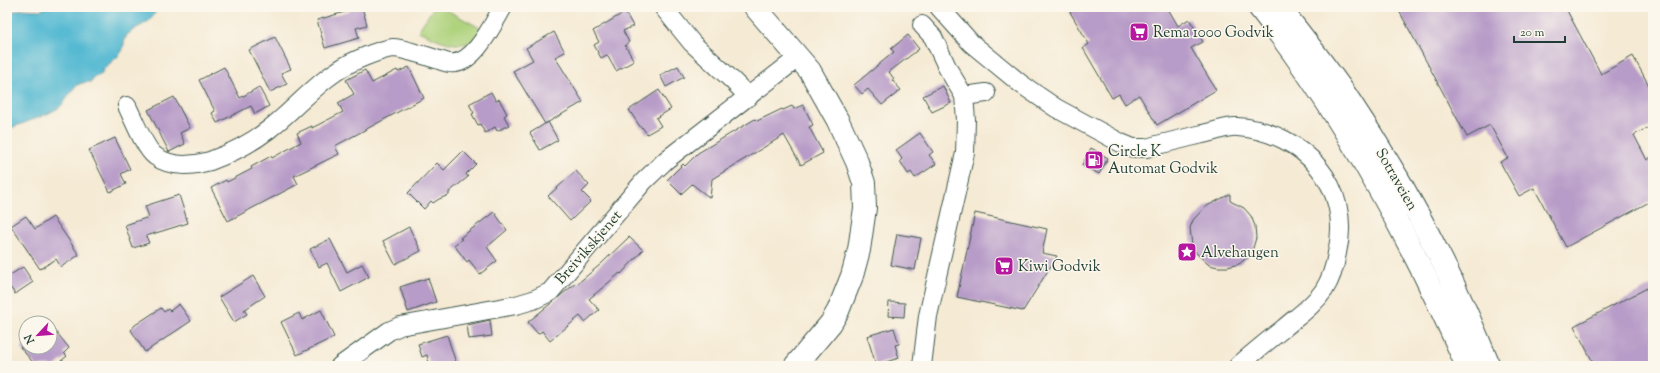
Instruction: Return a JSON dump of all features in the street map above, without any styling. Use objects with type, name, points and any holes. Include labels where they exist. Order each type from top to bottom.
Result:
[{"type":"main road","points":[[755,7],[799,57],[810,72],[838,121],[857,162],[864,184],[865,208],[859,250],[852,276],[838,311],[831,323],[795,366]]},
{"type":"main road","name":"Sotraveien","points":[[1259,7],[1300,61],[1365,163],[1420,264],[1467,366]]},
{"type":"main road","name":"Sotraveien","points":[[1280,7],[1345,94],[1401,185],[1459,298],[1489,366]]},
{"type":"main road","points":[[1292,7],[1299,17],[1303,37]]},
{"type":"street","points":[[127,106],[145,142],[154,155],[168,163],[196,165],[229,154],[250,143],[270,129],[332,75],[357,60],[394,48],[450,63],[461,61],[475,51],[479,46],[503,7]]},
{"type":"street","points":[[663,7],[692,43],[749,97]]},
{"type":"street","points":[[939,7],[971,43],[1020,84],[1056,108],[1121,143],[1133,148],[1146,148],[1236,127],[1255,129],[1290,142],[1305,152],[1322,172],[1334,193],[1340,217],[1340,241],[1334,268],[1324,290],[1303,312],[1238,366]]},
{"type":"street","points":[[922,25],[933,37],[948,69],[964,96],[966,120],[964,153],[928,316],[922,366]]},
{"type":"street","name":"Breivikskjenet","points":[[340,366],[389,331],[400,326],[516,306],[550,292],[644,181],[666,160],[799,57]]},
{"type":"street","points":[[964,96],[986,93]]},
{"type":"green space","points":[[434,7],[441,7],[482,29],[473,41],[459,44],[452,44],[438,40],[418,31]]},
{"type":"water","points":[[47,7],[163,7],[156,10],[148,22],[128,34],[125,38],[122,51],[101,74],[93,78],[91,82],[78,85],[74,88],[62,105],[57,109],[40,117],[11,128],[7,128],[7,13],[22,9],[40,10]]},
{"type":"building","points":[[362,7],[367,25],[356,28],[359,38],[325,48],[317,20]]},
{"type":"building","points":[[1067,7],[1167,7],[1178,26],[1189,19],[1203,42],[1191,48],[1216,90],[1157,125],[1139,95],[1125,104],[1119,94],[1112,98],[1083,48],[1089,44]]},
{"type":"building","points":[[1397,7],[1565,7],[1601,74],[1633,56],[1653,93],[1653,125],[1634,135],[1647,160],[1653,156],[1653,200],[1566,247],[1534,188],[1519,196],[1500,162],[1508,158],[1490,125],[1467,137]]},
{"type":"building","points":[[625,12],[633,26],[623,31],[629,42],[625,45],[634,61],[616,71],[607,55],[601,58],[594,45],[599,42],[593,31]]},
{"type":"building","points":[[554,32],[565,52],[555,57],[583,102],[545,124],[513,71],[533,60],[526,48]]},
{"type":"building","points":[[908,35],[919,49],[889,72],[894,79],[892,80],[901,90],[882,105],[868,89],[862,94],[854,85],[894,52],[891,49]]},
{"type":"building","points":[[275,37],[291,69],[281,73],[287,84],[270,92],[249,50]]},
{"type":"building","points":[[678,66],[684,77],[666,87],[660,75]]},
{"type":"building","points":[[224,67],[240,98],[259,87],[269,106],[255,114],[251,106],[217,123],[212,113],[215,111],[199,80]]},
{"type":"building","points":[[409,67],[424,98],[335,146],[339,154],[294,176],[298,184],[228,221],[211,188],[226,180],[227,182],[252,169],[251,167],[271,156],[272,158],[301,142],[297,133],[312,126],[312,128],[343,112],[338,103],[354,94],[346,80],[365,70],[372,83],[397,70],[398,72]]},
{"type":"building","points":[[943,86],[951,103],[932,112],[923,96]]},
{"type":"building","points":[[659,90],[671,109],[656,118],[661,126],[647,134],[629,110]]},
{"type":"building","points":[[491,92],[496,101],[499,99],[507,114],[504,116],[509,125],[497,131],[495,127],[485,133],[480,124],[478,125],[469,104]]},
{"type":"building","points":[[174,97],[190,128],[180,133],[185,144],[169,152],[148,110]]},
{"type":"building","points":[[803,105],[813,125],[809,127],[823,153],[801,165],[784,135],[712,179],[710,198],[692,184],[681,194],[667,180],[683,164],[685,166],[698,153],[755,119],[757,121],[782,109],[783,110],[792,106],[794,109]]},
{"type":"building","points":[[548,122],[558,140],[540,150],[530,133]]},
{"type":"building","points":[[920,133],[933,152],[929,155],[936,164],[915,178],[911,172],[908,174],[900,161],[902,159],[896,150]]},
{"type":"building","points":[[115,138],[130,169],[121,174],[126,184],[110,192],[89,150]]},
{"type":"building","points":[[1091,148],[1108,158],[1099,174],[1082,165]]},
{"type":"building","points":[[463,151],[476,164],[466,174],[468,177],[449,192],[449,195],[433,203],[431,201],[424,209],[408,193],[437,163],[444,170]]},
{"type":"building","points":[[576,171],[589,185],[582,192],[591,201],[570,221],[548,196]]},
{"type":"building","points":[[1230,194],[1230,201],[1244,208],[1251,216],[1255,226],[1256,238],[1248,257],[1239,264],[1228,267],[1209,265],[1196,253],[1192,246],[1190,228],[1193,220],[1205,207]]},
{"type":"building","points":[[179,195],[188,223],[146,236],[149,243],[133,248],[125,225],[149,217],[145,206]]},
{"type":"building","points":[[494,212],[507,230],[487,247],[497,261],[480,274],[469,260],[467,262],[454,245],[462,239],[460,238]]},
{"type":"building","points":[[975,213],[1047,229],[1042,253],[1057,256],[1023,311],[957,297]]},
{"type":"building","points":[[26,216],[35,229],[53,217],[79,255],[61,267],[56,259],[40,269],[11,226]]},
{"type":"building","points":[[409,227],[421,251],[395,264],[383,241]]},
{"type":"building","points":[[897,234],[921,238],[915,270],[891,265]]},
{"type":"building","points":[[629,237],[643,250],[621,274],[620,273],[589,299],[599,310],[585,322],[580,316],[550,341],[542,331],[538,334],[528,322],[601,264]]},
{"type":"building","points":[[330,239],[347,272],[362,264],[369,277],[341,292],[327,263],[319,267],[310,249]]},
{"type":"building","points":[[23,267],[33,282],[15,294],[7,283],[7,277]]},
{"type":"building","points":[[253,276],[265,296],[244,310],[247,314],[234,322],[219,297]]},
{"type":"building","points":[[428,278],[436,302],[408,312],[400,287]]},
{"type":"building","points":[[1653,285],[1653,366],[1595,366],[1574,326]]},
{"type":"building","points":[[889,302],[905,303],[904,317],[888,316]]},
{"type":"building","points":[[179,304],[191,321],[145,352],[131,330],[135,325],[161,308],[164,312],[168,309],[170,311]]},
{"type":"building","points":[[321,310],[334,337],[297,355],[281,322],[299,313],[302,320]]},
{"type":"building","points":[[490,320],[492,336],[469,339],[467,325]]},
{"type":"building","points":[[894,328],[899,344],[895,345],[899,358],[876,365],[867,336]]},
{"type":"building","points":[[58,334],[69,348],[64,353],[67,356],[55,366],[36,366],[27,355],[58,355]]},
{"type":"building","points":[[447,335],[457,366],[430,366],[427,355],[422,357],[418,344]]},
{"type":"place","name":"Rema 1000 Godvik","points":[[1139,32]]},
{"type":"place","name":"Circle K Automat Godvik","points":[[1094,160]]},
{"type":"place","name":"Alvehaugen","points":[[1187,252]]},
{"type":"place","name":"Kiwi Godvik","points":[[1004,266]]}]
